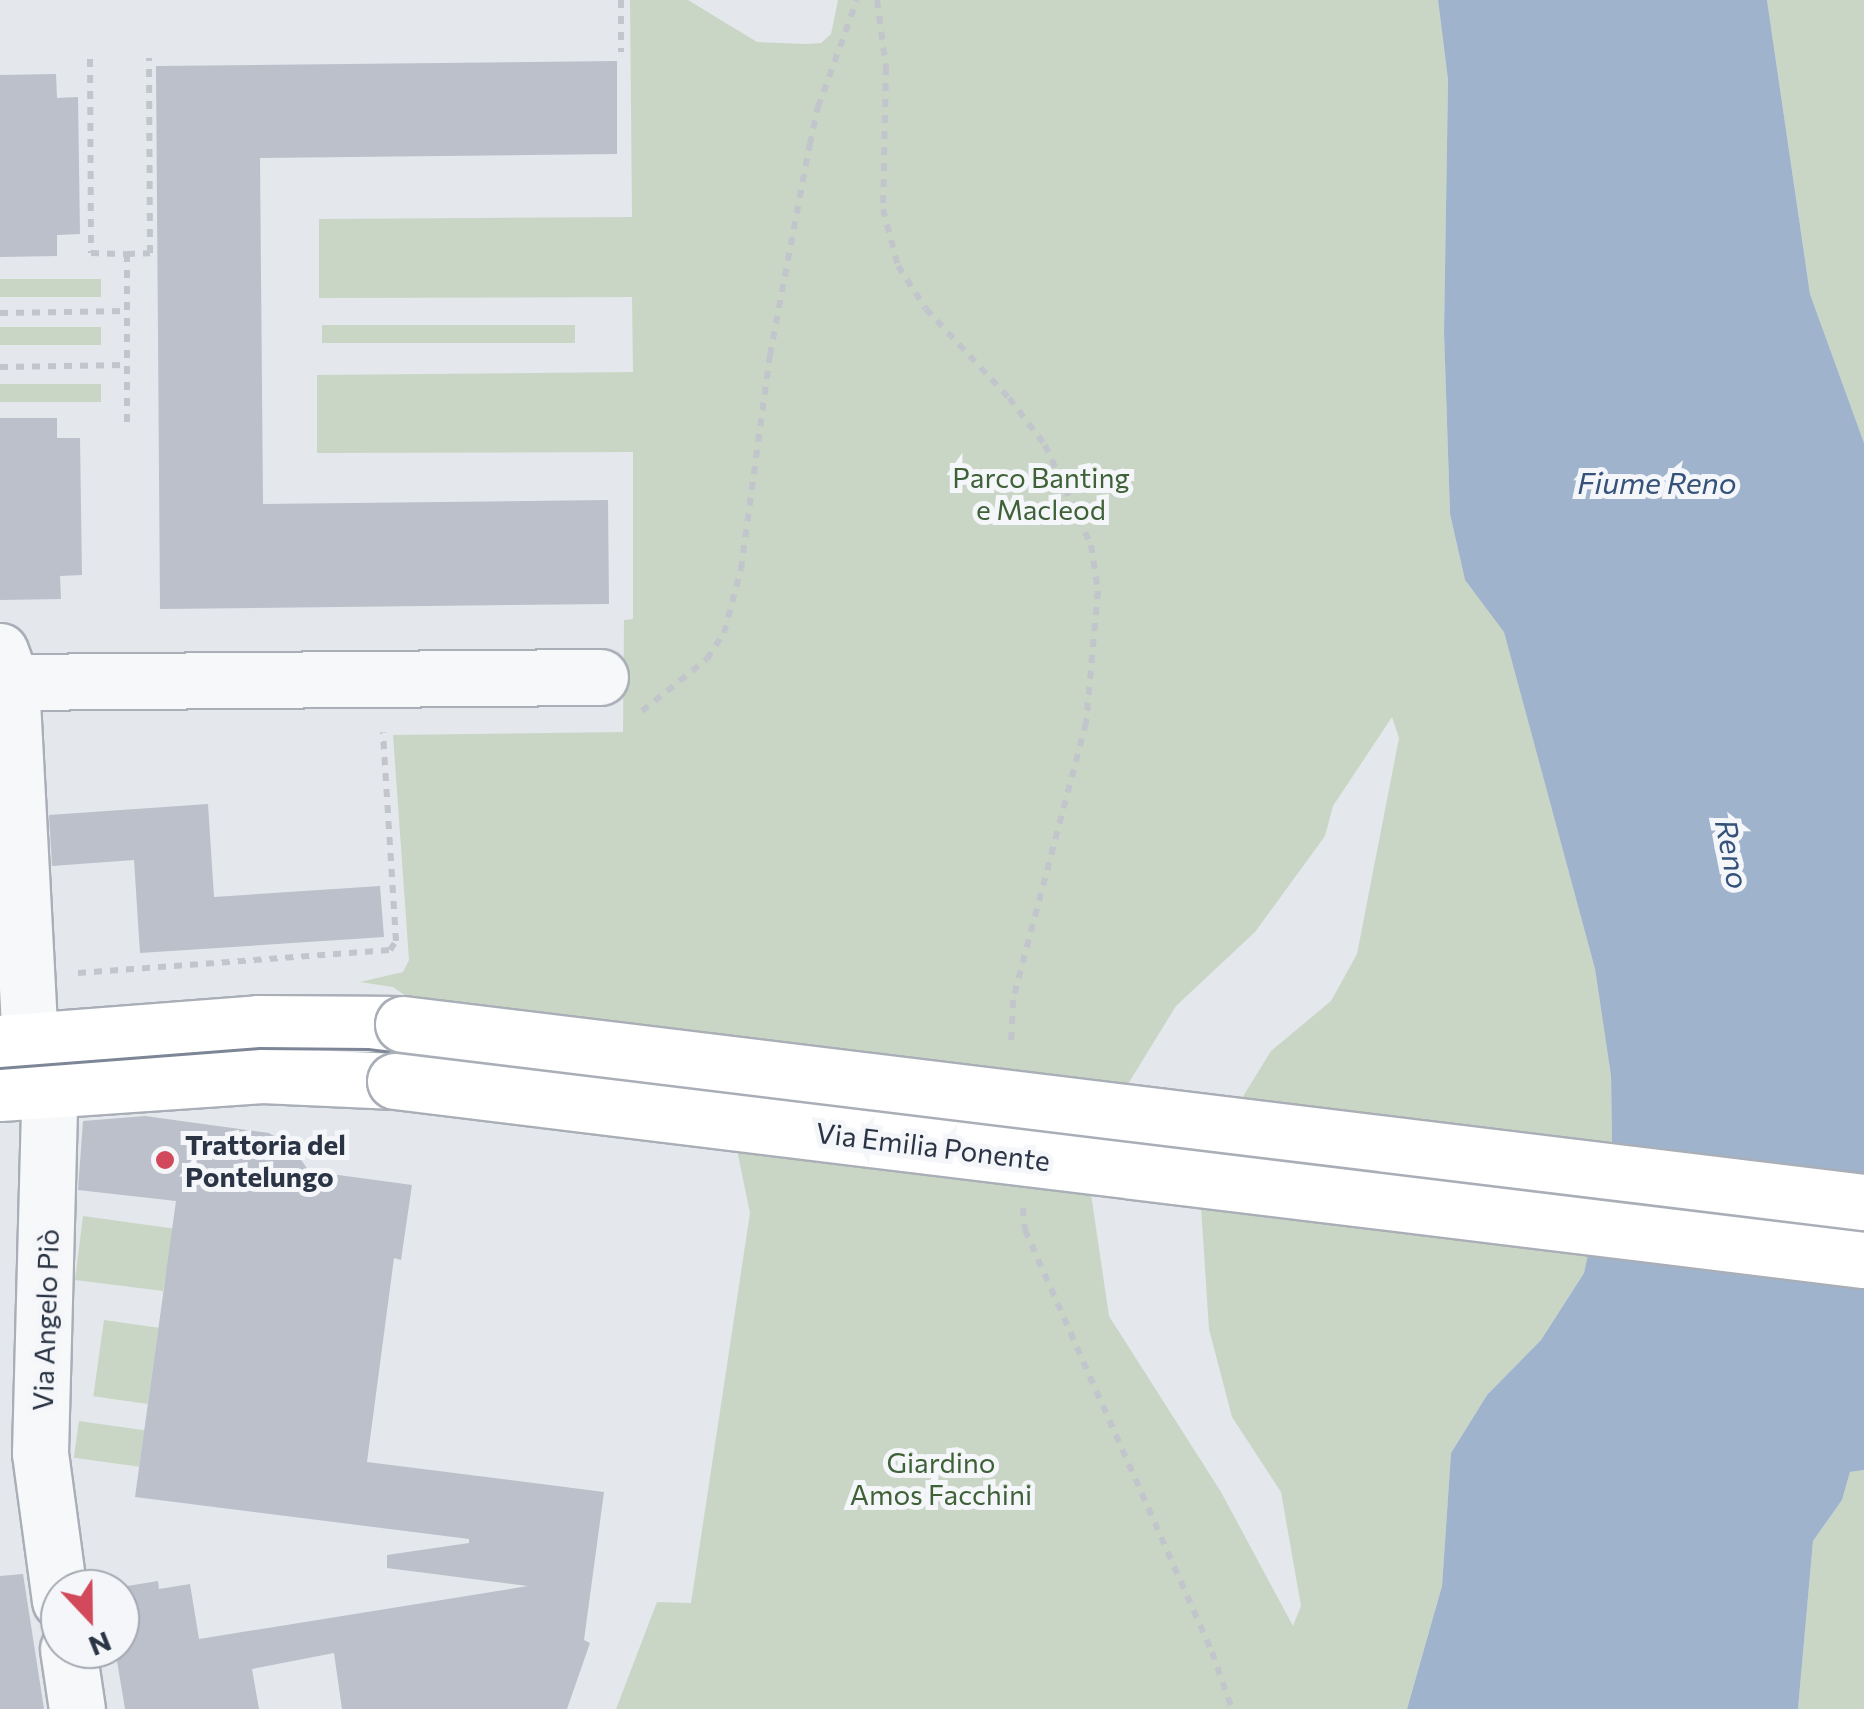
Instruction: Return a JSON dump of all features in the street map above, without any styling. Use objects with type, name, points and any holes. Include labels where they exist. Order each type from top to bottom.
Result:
[{"type":"main road","name":"Via Emilia Ponente","points":[[19,1066],[258,1023],[402,1024],[1864,1202]]},
{"type":"main road","name":"Via Emilia Ponente","points":[[19,1066],[395,1080],[1864,1260]]},
{"type":"street","points":[[6,666],[618,695]]},
{"type":"street","name":"Via Angelo Piò","points":[[6,666],[19,1066],[51,1136],[40,1453],[56,1569]]},
{"type":"street","points":[[71,1669],[78,1709]]},
{"type":"path","points":[[621,0],[622,52]]},
{"type":"path","points":[[618,695],[646,710],[707,659],[724,633],[741,569],[770,355],[810,144],[818,107],[857,0]]},
{"type":"path","points":[[877,0],[886,67],[883,209],[898,266],[926,308],[1010,398],[1045,445],[1091,545],[1098,591],[1086,722],[1013,1000],[1011,1063]]},
{"type":"path","points":[[90,59],[91,254],[127,254],[150,253],[150,58]]},
{"type":"path","points":[[127,254],[128,425]]},
{"type":"path","points":[[0,313],[127,312]]},
{"type":"path","points":[[0,368],[127,366]]},
{"type":"path","points":[[66,974],[390,950],[396,941],[382,716]]},
{"type":"path","points":[[1022,1193],[1025,1230],[1212,1652],[1232,1709]]},
{"type":"green space","name":"Parco Banting e Macleod","points":[[630,0],[688,0],[757,42],[806,44],[821,43],[831,34],[838,0],[1438,0],[1448,80],[1444,332],[1450,514],[1465,580],[1504,631],[1595,969],[1611,1076],[1612,1143],[1584,1273],[1541,1340],[1487,1395],[1451,1453],[1442,1586],[1407,1709],[616,1709],[657,1602],[691,1603],[750,1213],[737,1150],[1091,1194],[1109,1316],[1221,1492],[1293,1626],[1301,1606],[1281,1492],[1232,1417],[1209,1329],[1201,1207],[1242,1098],[1271,1051],[1331,1001],[1357,954],[1399,738],[1392,717],[1333,806],[1325,836],[1255,932],[1176,1006],[1128,1084],[406,996],[393,987],[360,982],[403,972],[409,960],[393,735],[623,732],[624,620],[633,619],[633,452],[317,453],[317,375],[633,372],[632,297],[319,298],[319,219],[632,217]]},
{"type":"green space","points":[[1767,0],[1864,0],[1864,443],[1810,294]]},
{"type":"green space","points":[[0,279],[101,279],[101,297],[0,297]]},
{"type":"green space","points":[[322,325],[575,325],[575,343],[322,343]]},
{"type":"green space","points":[[0,327],[101,327],[101,345],[0,345]]},
{"type":"green space","points":[[0,384],[101,384],[101,402],[0,402]]},
{"type":"green space","points":[[83,1216],[191,1231],[184,1277],[166,1275],[163,1291],[75,1280]]},
{"type":"green space","points":[[104,1320],[158,1328],[148,1404],[93,1396]]},
{"type":"green space","points":[[79,1421],[144,1430],[139,1467],[74,1458]]},
{"type":"green space","points":[[1864,1470],[1864,1709],[1798,1709],[1813,1541],[1842,1500],[1850,1472]]},
{"type":"water","name":"Fiume Reno","points":[[1438,0],[1767,0],[1810,294],[1864,443],[1864,1470],[1850,1472],[1842,1500],[1813,1541],[1798,1709],[1407,1709],[1442,1586],[1451,1453],[1487,1395],[1541,1340],[1584,1273],[1612,1143],[1611,1076],[1595,969],[1504,632],[1465,580],[1450,514],[1444,332],[1448,80]]},
{"type":"building","points":[[617,61],[617,154],[260,158],[263,504],[608,500],[609,604],[160,609],[156,66]]},
{"type":"building","points":[[56,74],[57,98],[78,97],[80,234],[57,235],[57,256],[0,257],[0,75]]},
{"type":"building","points":[[0,418],[57,418],[57,438],[80,438],[82,575],[60,576],[61,599],[0,600]]},
{"type":"building","points":[[208,804],[214,897],[380,886],[384,937],[140,953],[134,860],[52,866],[49,815]]},
{"type":"building","points":[[145,1116],[269,1133],[291,1146],[309,1171],[412,1185],[401,1260],[394,1258],[367,1462],[604,1492],[584,1640],[590,1643],[567,1709],[342,1709],[334,1653],[252,1669],[259,1709],[125,1709],[118,1669],[140,1669],[140,1584],[158,1581],[159,1589],[190,1584],[199,1639],[528,1586],[387,1568],[387,1555],[469,1543],[469,1539],[135,1497],[176,1201],[78,1190],[83,1121]]},
{"type":"building","points":[[23,1574],[44,1709],[0,1709],[0,1576]]},
{"type":"tram line","points":[[0,1068],[259,1048],[368,1049],[1864,1231]]},
{"type":"place","name":"Trattoria del Pontelungo","points":[[165,1160]]},
{"type":"water label","name":"Reno","points":[[1733,854]]},
{"type":"park label","name":"Giardino Amos Facchini","points":[[941,1478]]}]
